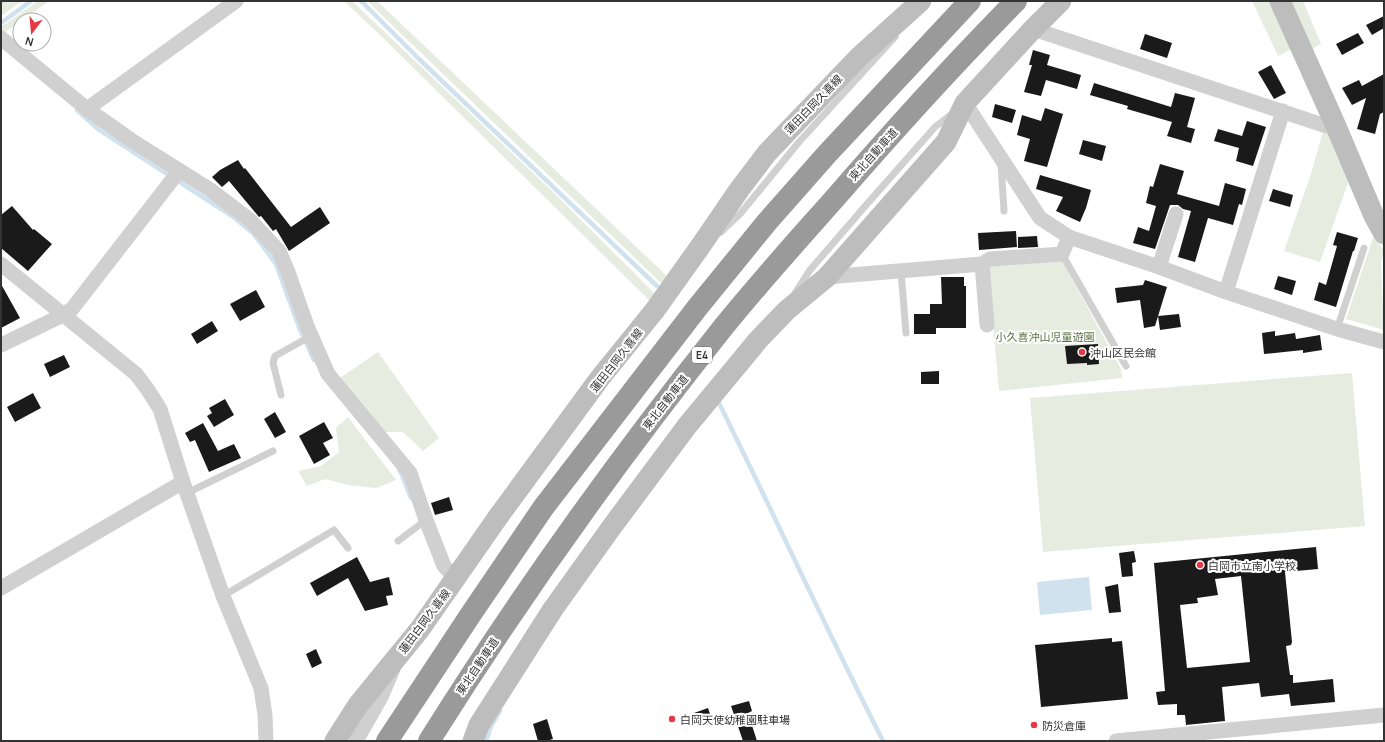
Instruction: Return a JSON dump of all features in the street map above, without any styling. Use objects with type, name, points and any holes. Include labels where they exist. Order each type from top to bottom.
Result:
[{"type":"highway","points":[[388,741],[471,614],[543,508],[696,308],[782,205],[827,154],[970,1]]},
{"type":"highway","name":"東北自動車道","points":[[429,741],[468,679],[580,516],[717,335],[794,244],[923,99],[1016,1]]},
{"type":"street","points":[[87,109],[236,1]]},
{"type":"street","points":[[466,741],[478,736],[553,609],[687,426],[759,339],[787,310],[827,277],[946,142],[965,103],[1061,1]]},
{"type":"street","points":[[1280,1],[1374,216],[1384,234]]},
{"type":"street","name":"蓮田白岡久喜線","points":[[335,741],[358,705],[400,655],[456,579],[498,517],[591,391],[655,310],[739,190],[768,153],[859,56],[914,4]]},
{"type":"street","points":[[1033,29],[1326,126],[1335,124]]},
{"type":"street","points":[[3,41],[87,109],[179,171],[209,189],[250,220],[279,252],[288,272],[311,336],[328,374],[410,474],[444,566],[456,579]]},
{"type":"street","points":[[965,103],[1040,218],[1069,237],[1159,267],[1226,292],[1337,329],[1384,342]]},
{"type":"street","points":[[1226,292],[1283,111]]},
{"type":"street","points":[[1,345],[72,310],[179,171]]},
{"type":"street","points":[[1159,267],[1176,214]]},
{"type":"street","points":[[827,277],[982,264],[990,259],[1062,254],[1069,237]]},
{"type":"street","points":[[1,264],[136,374],[160,409],[222,596],[261,688],[265,715],[266,741]]},
{"type":"street","points":[[982,264],[987,326]]},
{"type":"street","points":[[1,588],[185,487]]},
{"type":"street","points":[[356,741],[381,697],[400,655]]},
{"type":"street","points":[[1116,741],[1384,715]]},
{"type":"lane","points":[[702,244],[720,232],[740,214],[799,142],[900,31],[914,4]]},
{"type":"lane","points":[[787,310],[796,291],[810,270],[935,127],[965,103]]},
{"type":"lane","points":[[1000,157],[1004,211]]},
{"type":"lane","points":[[1337,329],[1364,248]]},
{"type":"lane","points":[[1062,254],[1126,366]]},
{"type":"lane","points":[[901,271],[906,333]]},
{"type":"lane","points":[[281,395],[273,363],[275,356],[311,336]]},
{"type":"lane","points":[[185,487],[273,451]]},
{"type":"lane","points":[[398,541],[426,520]]},
{"type":"lane","points":[[222,596],[334,530],[348,548]]},
{"type":"green space","points":[[1,1],[22,1],[1,16]]},
{"type":"green space","points":[[38,1],[49,1],[33,12],[22,12]]},
{"type":"green space","points":[[344,1],[352,1],[556,195],[655,294],[650,301],[379,34]]},
{"type":"green space","points":[[367,1],[377,1],[667,276],[662,284]]},
{"type":"green space","points":[[1252,1],[1272,1],[1294,48],[1278,56]]},
{"type":"green space","points":[[1289,1],[1303,1],[1321,44],[1310,50]]},
{"type":"green space","points":[[12,19],[12,28],[4,33],[1,31],[1,27]]},
{"type":"green space","points":[[1323,132],[1335,136],[1350,177],[1320,262],[1284,251],[1310,177]]},
{"type":"green space","points":[[1374,235],[1384,251],[1381,263],[1384,330],[1346,319]]},
{"type":"green space","name":"小久喜沖山児童遊園","points":[[1061,259],[1121,369],[1122,378],[999,391],[988,271],[990,264]]},
{"type":"green space","points":[[378,352],[439,438],[423,451],[403,432],[384,432],[340,378]]},
{"type":"green space","points":[[1352,373],[1365,526],[1043,552],[1030,398]]},
{"type":"green space","points":[[348,417],[396,480],[376,488],[348,485],[325,479],[307,486],[298,471],[321,466],[339,452],[336,428]]},
{"type":"water","points":[[1089,577],[1092,610],[1040,615],[1037,582]]},
{"type":"building","points":[[1384,16],[1384,28],[1372,35],[1366,25]]},
{"type":"building","points":[[1358,33],[1364,43],[1342,55],[1336,44]]},
{"type":"building","points":[[1145,34],[1172,43],[1167,58],[1140,49]]},
{"type":"building","points":[[1033,50],[1050,55],[1047,65],[1081,75],[1077,89],[1046,80],[1041,96],[1024,92],[1032,65],[1029,65]]},
{"type":"building","points":[[1271,65],[1286,93],[1274,99],[1258,72]]},
{"type":"building","points":[[1384,74],[1384,112],[1380,114],[1375,134],[1357,129],[1366,98],[1352,105],[1342,88],[1359,80],[1362,86]]},
{"type":"building","points":[[1094,83],[1171,107],[1175,93],[1195,98],[1187,127],[1195,129],[1191,143],[1167,136],[1172,122],[1127,109],[1128,106],[1090,95]]},
{"type":"building","points":[[995,104],[1016,110],[1012,123],[992,117]]},
{"type":"building","points":[[1045,108],[1063,114],[1047,167],[1024,161],[1030,139],[1017,135],[1022,115],[1041,121]]},
{"type":"building","points":[[1247,121],[1266,127],[1253,166],[1236,161],[1239,148],[1214,141],[1218,129],[1242,136]]},
{"type":"building","points":[[1083,140],[1106,146],[1102,161],[1079,154]]},
{"type":"building","points":[[238,160],[291,227],[320,207],[330,223],[289,251],[276,229],[273,231],[261,216],[259,217],[229,181],[222,187],[212,177],[220,170]]},
{"type":"building","points":[[1160,164],[1184,171],[1177,194],[1219,206],[1225,183],[1246,189],[1242,205],[1239,204],[1233,225],[1208,218],[1195,262],[1178,257],[1191,211],[1183,209],[1178,205],[1170,205],[1155,249],[1133,243],[1138,227],[1149,231],[1156,206],[1146,203],[1150,186],[1153,187]]},
{"type":"building","points":[[1040,175],[1091,190],[1080,222],[1056,211],[1063,197],[1036,189]]},
{"type":"building","points":[[1273,189],[1293,195],[1290,207],[1269,201]]},
{"type":"building","points":[[12,206],[33,230],[34,229],[52,244],[28,271],[1,248],[1,215]]},
{"type":"building","points":[[1016,231],[1017,247],[979,250],[978,233]]},
{"type":"building","points":[[1337,232],[1358,238],[1336,307],[1314,300],[1319,282],[1326,285],[1337,246],[1333,245]]},
{"type":"building","points":[[1037,236],[1038,247],[1018,248],[1018,237]]},
{"type":"building","points":[[1278,276],[1296,281],[1292,295],[1274,289]]},
{"type":"building","points":[[941,277],[964,277],[964,286],[966,286],[966,328],[936,328],[936,334],[914,334],[914,314],[930,314],[930,304],[942,304]]},
{"type":"building","points":[[1145,280],[1167,287],[1155,326],[1144,328],[1140,300],[1117,303],[1115,288],[1143,285]]},
{"type":"building","points":[[1,284],[20,318],[1,328]]},
{"type":"building","points":[[256,290],[265,307],[240,321],[230,304]]},
{"type":"building","points":[[1179,314],[1181,327],[1160,330],[1158,316]]},
{"type":"building","points":[[212,321],[218,331],[197,344],[191,334]]},
{"type":"building","points":[[1275,331],[1275,336],[1295,333],[1296,339],[1320,335],[1322,350],[1303,353],[1303,350],[1264,354],[1262,333]]},
{"type":"building","name":"沖山区民会館","points":[[1098,344],[1099,364],[1067,364],[1065,346]]},
{"type":"building","points":[[64,355],[70,367],[50,377],[44,364]]},
{"type":"building","points":[[939,371],[939,384],[921,384],[921,372]]},
{"type":"building","points":[[33,393],[41,408],[15,422],[7,407]]},
{"type":"building","points":[[225,399],[234,415],[214,427],[207,416],[212,413],[209,408]]},
{"type":"building","points":[[275,412],[286,432],[275,438],[264,419]]},
{"type":"building","points":[[324,422],[333,438],[323,443],[330,455],[314,464],[299,436]]},
{"type":"building","points":[[203,423],[218,451],[234,444],[241,458],[209,472],[195,440],[190,442],[185,433]]},
{"type":"building","points":[[449,497],[453,510],[435,515],[431,503]]},
{"type":"building","points":[[1316,547],[1318,569],[1285,572],[1292,642],[1291,645],[1286,646],[1290,675],[1293,675],[1293,683],[1333,679],[1335,702],[1291,706],[1289,694],[1261,697],[1259,683],[1222,687],[1225,721],[1186,725],[1185,715],[1177,715],[1177,704],[1158,705],[1156,692],[1165,691],[1154,563]],"holes":[[[1241,576],[1250,662],[1187,668],[1180,605],[1198,603],[1197,598],[1218,595],[1215,579]]]},
{"type":"building","points":[[1134,551],[1136,562],[1132,563],[1133,576],[1122,577],[1119,553]]},
{"type":"building","points":[[357,557],[370,582],[389,577],[393,595],[386,596],[388,605],[365,611],[348,578],[317,596],[310,583]]},
{"type":"building","points":[[1118,584],[1121,612],[1109,613],[1105,587]]},
{"type":"building","points":[[1112,638],[1112,642],[1122,641],[1128,699],[1041,707],[1035,645]]},
{"type":"building","points":[[316,649],[322,663],[312,668],[306,654]]},
{"type":"building","points":[[749,701],[752,711],[748,713],[757,741],[743,741],[731,706]]},
{"type":"building","points":[[708,708],[713,723],[698,727],[694,713]]},
{"type":"building","points":[[547,719],[553,739],[538,741],[533,724]]},
{"type":"waterway","points":[[1,23],[31,1]]},
{"type":"waterway","points":[[361,1],[420,60],[657,286]]},
{"type":"waterway","points":[[77,110],[98,129],[232,216],[253,233],[276,264],[299,327],[314,360]]},
{"type":"waterway","points":[[718,401],[883,741]]},
{"type":"waterway","points":[[399,470],[411,498]]},
{"type":"waterway","points":[[486,741],[491,726],[500,711]]},
{"type":"place","name":"沖山区民会館","points":[[1082,352]]},
{"type":"place","name":"白岡市立南小学校","points":[[1200,565]]},
{"type":"place","name":"白岡天使幼稚園駐車場","points":[[672,719]]},
{"type":"place","name":"防災倉庫","points":[[1034,725]]}]
